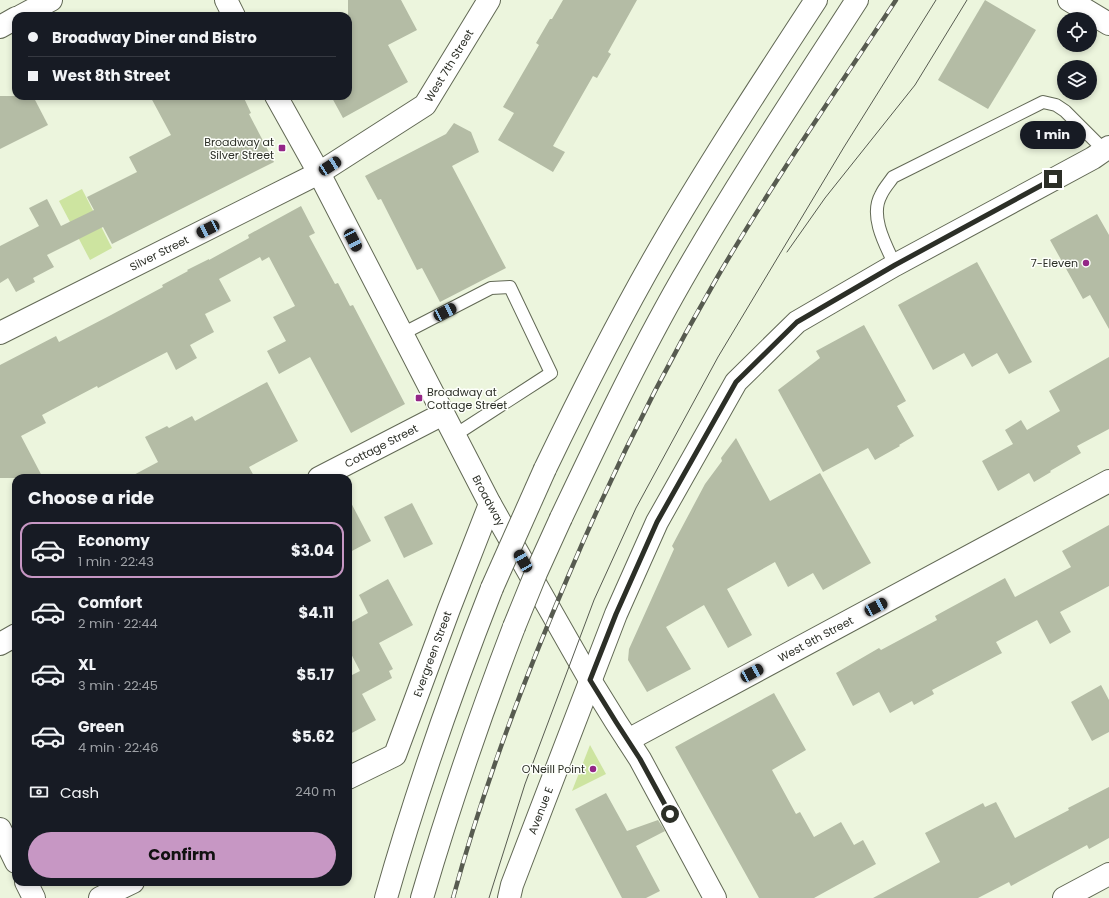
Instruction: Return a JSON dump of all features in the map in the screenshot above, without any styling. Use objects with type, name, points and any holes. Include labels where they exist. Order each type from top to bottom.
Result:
[{"type":"main road","points":[[28,12],[51,0]]},
{"type":"main road","points":[[226,0],[232,12]]},
{"type":"main road","name":"West 7th Street","points":[[319,173],[425,105],[489,0]]},
{"type":"main road","points":[[386,898],[406,828],[462,665],[492,588],[545,469],[595,368],[667,236],[816,0]]},
{"type":"main road","points":[[422,898],[464,762],[514,627],[536,573],[599,438],[638,360],[724,208],[768,136],[857,0]]},
{"type":"main road","points":[[1069,0],[1109,24]]},
{"type":"main road","points":[[0,27],[12,20]]},
{"type":"main road","name":"Broadway","points":[[278,100],[319,173],[490,504],[590,680],[640,759],[715,898]]},
{"type":"main road","name":"Avenue E","points":[[509,898],[515,877],[616,614],[657,522],[736,382],[797,322],[895,265],[1107,149]]},
{"type":"main road","name":"Silver Street","points":[[0,333],[319,173]]},
{"type":"main road","name":"Cottage Street","points":[[327,474],[443,414]]},
{"type":"main road","name":"West 9th Street","points":[[628,740],[1109,481]]},
{"type":"main road","name":"Evergreen Street","points":[[352,776],[395,755],[490,504]]},
{"type":"main road","points":[[0,644],[12,637]]},
{"type":"main road","points":[[0,830],[12,854]]},
{"type":"main road","points":[[1064,898],[1109,874]]},
{"type":"main road","points":[[28,886],[34,898]]},
{"type":"main road","points":[[100,898],[125,886]]},
{"type":"lane","points":[[895,265],[879,227],[877,209],[880,196],[894,177],[1043,102],[1056,105],[1065,110],[1107,149]]},
{"type":"lane","points":[[402,334],[491,288],[510,287],[551,373],[455,435]]},
{"type":"green space","points":[[82,189],[112,248],[90,260],[59,201]]},
{"type":"green space","points":[[590,745],[606,774],[572,791]]},
{"type":"building","points":[[348,0],[401,0],[417,30],[388,45],[408,82],[343,118],[333,100],[352,100],[352,12],[348,12]]},
{"type":"building","points":[[563,0],[637,0],[608,52],[611,54],[597,78],[593,76],[553,146],[565,152],[553,172],[498,140],[514,113],[503,107],[539,45],[536,43]]},
{"type":"building","points":[[985,0],[1036,30],[988,109],[938,80]]},
{"type":"building","points":[[0,96],[12,96],[12,100],[35,100],[48,125],[0,149]]},
{"type":"building","points":[[152,100],[245,100],[251,113],[249,114],[274,162],[112,244],[103,227],[47,255],[54,267],[33,278],[35,282],[16,292],[8,278],[0,283],[0,246],[39,226],[29,208],[47,199],[61,226],[94,210],[87,197],[137,172],[129,157],[171,135]]},
{"type":"building","points":[[454,123],[471,132],[479,152],[452,166],[506,268],[440,302],[422,268],[417,270],[381,199],[378,200],[365,176],[446,134]]},
{"type":"building","points":[[301,206],[315,233],[309,236],[335,284],[338,283],[350,306],[353,305],[405,404],[351,433],[310,357],[279,374],[267,351],[286,341],[273,317],[295,306],[269,257],[262,261],[260,257],[219,279],[231,301],[205,314],[214,332],[190,345],[197,358],[176,370],[167,352],[42,415],[46,423],[21,436],[41,474],[12,474],[12,478],[0,478],[0,365],[56,336],[59,342],[111,315],[163,287],[162,285],[188,271],[187,270],[209,260],[249,238],[248,235]]},
{"type":"building","name":"7-Eleven","points":[[1097,214],[1109,235],[1109,329],[1090,295],[1083,299],[1050,240]]},
{"type":"building","points":[[977,262],[1032,362],[1009,374],[997,353],[972,367],[964,353],[933,370],[898,305]]},
{"type":"building","points":[[864,325],[906,401],[897,406],[914,436],[875,460],[868,448],[823,472],[778,390],[820,358],[816,351]]},
{"type":"building","points":[[1109,357],[1109,429],[1077,446],[1081,453],[1034,482],[1029,473],[998,491],[982,461],[1013,444],[1005,430],[1021,420],[1027,430],[1060,411],[1049,391]]},
{"type":"building","points":[[267,382],[298,441],[249,467],[253,474],[136,474],[158,462],[145,437],[167,426],[169,428],[192,416],[195,421]]},
{"type":"building","points":[[736,438],[770,501],[820,473],[871,563],[823,590],[813,573],[788,587],[775,562],[727,589],[752,635],[728,648],[704,605],[666,627],[691,669],[647,692],[628,660],[629,649],[674,549],[672,546],[705,484],[722,461],[721,458]]},
{"type":"building","points":[[412,503],[433,544],[404,558],[384,517]]},
{"type":"building","points":[[352,505],[371,541],[352,551]]},
{"type":"building","points":[[1109,525],[1109,586],[1060,612],[1071,632],[1050,644],[1037,620],[996,642],[1002,653],[932,690],[934,694],[914,705],[912,701],[890,713],[879,692],[853,706],[836,673],[879,648],[881,650],[937,620],[935,616],[1005,578],[1015,597],[1071,567],[1062,551]]},
{"type":"building","points":[[388,579],[413,625],[379,643],[393,669],[389,671],[392,678],[362,694],[376,720],[352,733],[352,675],[360,671],[352,656],[352,622],[368,613],[359,595]]},
{"type":"building","points":[[1101,685],[1109,700],[1109,732],[1092,741],[1071,702]]},
{"type":"building","points":[[774,693],[806,750],[772,770],[796,814],[800,812],[814,837],[841,822],[854,845],[863,840],[876,864],[814,898],[759,898],[675,747]]},
{"type":"building","points":[[1109,787],[1109,838],[1089,849],[1087,845],[1011,886],[1009,882],[978,898],[873,898],[940,862],[925,833],[983,803],[985,807],[996,802],[1015,838]]},
{"type":"building","points":[[606,793],[627,831],[658,820],[665,831],[636,846],[660,891],[646,898],[622,898],[575,809]]},
{"type":"tram line","points":[[489,898],[525,784],[594,600],[636,508],[718,357],[844,147],[936,0]]},
{"type":"tram line","points":[[787,252],[825,198],[915,85],[967,0]]},
{"type":"railway","points":[[453,898],[490,776],[519,697],[550,618],[619,463],[677,350],[718,276],[805,137],[896,0]]},
{"type":"place","name":"Broadway at Silver Street","points":[[282,148]]},
{"type":"place","name":"7-Eleven","points":[[1086,263]]},
{"type":"place","name":"Broadway at Cottage Street","points":[[419,398]]},
{"type":"place","name":"O'Neill Point","points":[[593,769]]},
{"type":"route","points":[[670,814],[640,759],[590,680],[616,614],[657,522],[736,382],[797,322],[895,265],[1053,179]]}]
